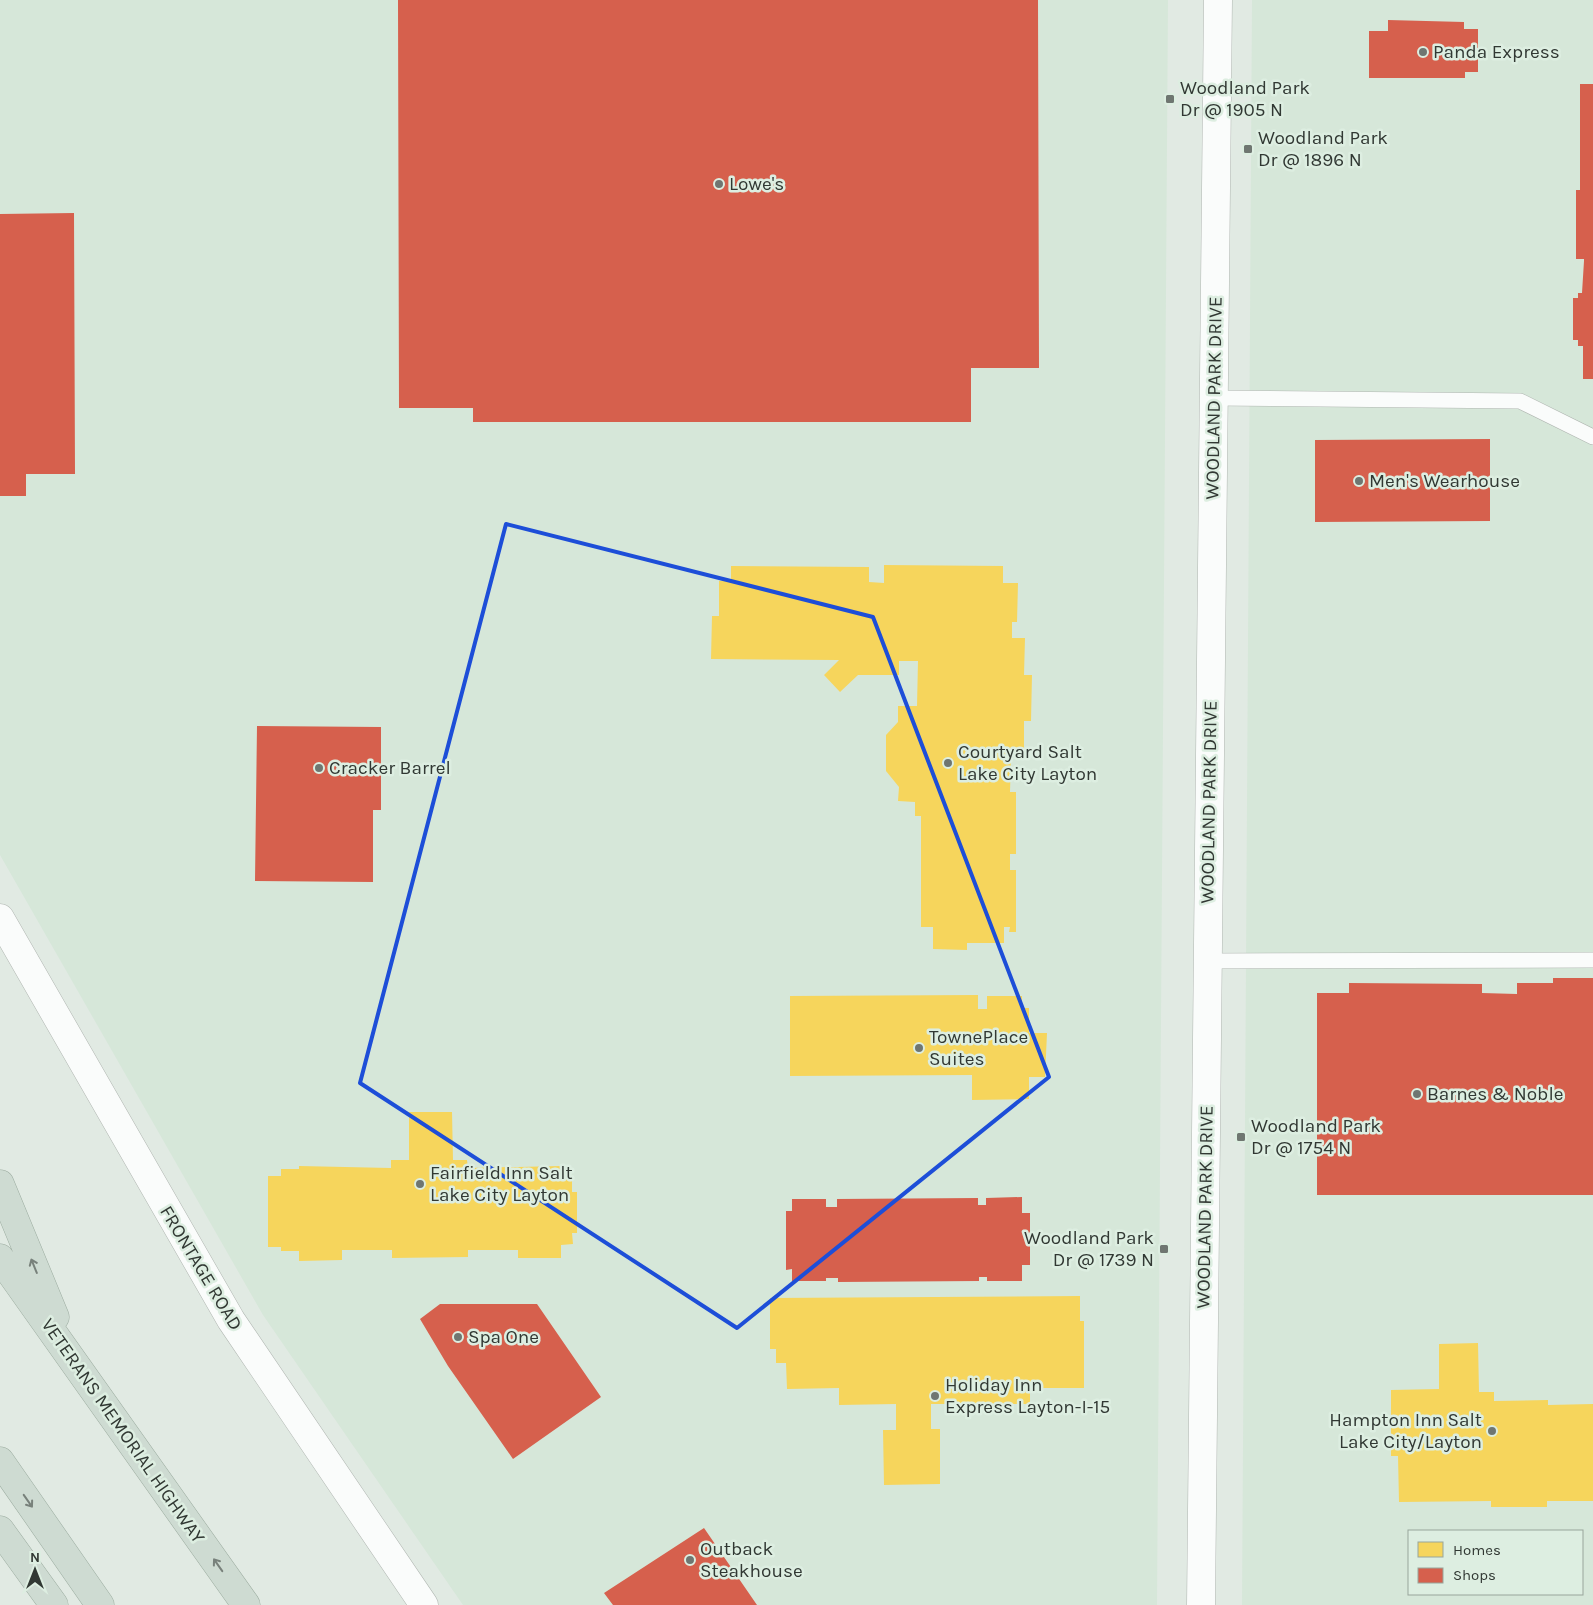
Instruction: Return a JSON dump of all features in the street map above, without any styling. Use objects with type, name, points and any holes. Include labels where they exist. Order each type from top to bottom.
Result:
[{"type":"highway","points":[[0,1184],[72,1360]]},
{"type":"highway","name":"VETERANS MEMORIAL HIGHWAY","points":[[0,1258],[246,1605]]},
{"type":"highway","points":[[0,1461],[100,1605]]},
{"type":"highway","points":[[0,1530],[54,1605]]},
{"type":"street","name":"WOODLAND PARK DRIVE","points":[[1201,1605],[1218,0]]},
{"type":"street","name":"FRONTAGE ROAD","points":[[0,918],[231,1320],[424,1605]]},
{"type":"lane","points":[[1214,398],[1520,401],[1593,437]]},
{"type":"lane","points":[[1208,960],[1593,960]]},
{"type":"highlighted area","points":[[506,524],[873,617],[1049,1077],[737,1328],[360,1083]]},
{"type":"shaded area","points":[[0,0],[1168,0],[1157,1605],[463,1605],[263,1315],[0,855]]},
{"type":"shaded area","points":[[1252,0],[1593,0],[1593,1605],[1242,1605]]},
{"type":"building: Homes","name":"Courtyard Salt Lake City Layton","points":[[884,565],[1003,566],[1003,583],[1018,583],[1017,622],[1012,622],[1012,638],[1025,638],[1024,675],[1032,675],[1031,721],[1024,721],[1024,756],[1011,756],[1010,792],[1016,792],[1016,854],[1010,854],[1010,870],[1016,870],[1016,932],[1009,932],[1010,927],[1004,927],[1004,943],[967,943],[967,950],[933,949],[933,927],[921,927],[921,816],[915,816],[915,802],[898,801],[899,787],[886,771],[886,735],[898,722],[898,706],[917,706],[918,661],[899,661],[899,675],[858,675],[840,692],[824,675],[839,660],[711,659],[712,616],[719,616],[719,581],[731,581],[731,566],[869,567],[869,582],[884,583]]},
{"type":"building: Homes","name":"TownePlace Suites","points":[[978,995],[978,1009],[987,1009],[987,996],[1022,996],[1022,1008],[1029,1008],[1029,1033],[1047,1033],[1045,1077],[1029,1077],[1029,1099],[972,1100],[972,1075],[790,1076],[790,996]]},
{"type":"building: Homes","name":"Fairfield Inn Salt Lake City Layton","points":[[409,1112],[452,1112],[453,1160],[467,1160],[468,1168],[561,1166],[561,1175],[572,1175],[572,1192],[577,1192],[577,1233],[572,1233],[573,1244],[561,1245],[561,1258],[518,1258],[518,1250],[468,1250],[468,1257],[392,1258],[392,1250],[342,1250],[342,1260],[299,1261],[299,1251],[281,1251],[281,1247],[268,1247],[268,1176],[281,1176],[281,1169],[299,1169],[299,1166],[391,1168],[391,1160],[409,1160]]},
{"type":"building: Homes","name":"Holiday Inn Express Layton-I-15","points":[[1080,1296],[1080,1321],[1084,1321],[1084,1388],[1030,1388],[1030,1404],[931,1404],[931,1429],[940,1429],[940,1484],[884,1485],[883,1430],[896,1430],[896,1404],[839,1405],[839,1388],[787,1389],[786,1363],[776,1363],[776,1349],[770,1349],[770,1298]]},
{"type":"building: Homes","name":"Hampton Inn Salt Lake City/Layton","points":[[1478,1343],[1479,1392],[1494,1392],[1494,1401],[1548,1400],[1548,1405],[1593,1404],[1593,1501],[1547,1501],[1547,1507],[1491,1507],[1491,1501],[1399,1502],[1398,1456],[1391,1456],[1391,1390],[1439,1389],[1439,1344]]},
{"type":"building: Shops","name":"Lowe's","points":[[398,0],[1038,0],[1039,368],[971,368],[971,422],[473,422],[473,408],[399,408]]},
{"type":"building: Shops","name":"Panda Express","points":[[1388,20],[1464,22],[1464,29],[1478,29],[1478,72],[1465,72],[1465,78],[1369,78],[1369,31],[1388,31]]},
{"type":"building: Shops","points":[[1580,84],[1593,84],[1593,379],[1583,379],[1583,346],[1578,346],[1578,340],[1573,340],[1573,298],[1578,298],[1578,293],[1582,293],[1584,261],[1584,259],[1576,259],[1576,190],[1580,190]]},
{"type":"building: Shops","points":[[74,213],[75,474],[26,474],[26,496],[0,496],[0,214]]},
{"type":"building: Shops","points":[[1490,439],[1490,521],[1315,522],[1315,440]]},
{"type":"building: Shops","name":"Cracker Barrel","points":[[257,726],[381,727],[381,810],[373,810],[373,882],[255,881]]},
{"type":"building: Shops","name":"Barnes & Noble","points":[[1553,978],[1593,978],[1593,1195],[1317,1195],[1317,993],[1349,993],[1349,983],[1482,984],[1482,993],[1517,994],[1517,983],[1553,983]]},
{"type":"building: Shops","points":[[1022,1197],[1022,1213],[1030,1213],[1030,1265],[1022,1265],[1022,1281],[987,1281],[987,1277],[979,1277],[979,1281],[838,1282],[838,1278],[826,1278],[826,1281],[792,1281],[792,1269],[786,1270],[786,1211],[792,1211],[792,1199],[826,1199],[826,1207],[837,1207],[837,1199],[978,1198],[978,1205],[986,1205],[986,1198]]},
{"type":"building: Shops","points":[[440,1304],[537,1304],[601,1397],[513,1459],[448,1366],[420,1319]]},
{"type":"building: Shops","name":"Outback Steakhouse","points":[[704,1528],[757,1605],[613,1605],[604,1593]]},
{"type":"place","name":"Panda Express","points":[[1423,52]]},
{"type":"place","name":"Woodland Park Dr @ 1905 N","points":[[1170,99]]},
{"type":"place","name":"Woodland Park Dr @ 1896 N","points":[[1248,149]]},
{"type":"place","name":"Lowe's","points":[[719,184]]},
{"type":"place","name":"Men's Wearhouse","points":[[1359,481]]},
{"type":"place","name":"Courtyard Salt Lake City Layton","points":[[948,763]]},
{"type":"place","name":"Cracker Barrel","points":[[319,768]]},
{"type":"place","name":"TownePlace Suites","points":[[919,1048]]},
{"type":"place","name":"Barnes & Noble","points":[[1417,1094]]},
{"type":"place","name":"Woodland Park Dr @ 1754 N","points":[[1241,1137]]},
{"type":"place","name":"Fairfield Inn Salt Lake City Layton","points":[[420,1184]]},
{"type":"place","name":"Woodland Park Dr @ 1739 N","points":[[1164,1249]]},
{"type":"place","name":"Spa One","points":[[458,1337]]},
{"type":"place","name":"Holiday Inn Express Layton-I-15","points":[[935,1396]]},
{"type":"place","name":"Hampton Inn Salt Lake City/Layton","points":[[1492,1431]]},
{"type":"place","name":"Outback Steakhouse","points":[[690,1560]]}]
